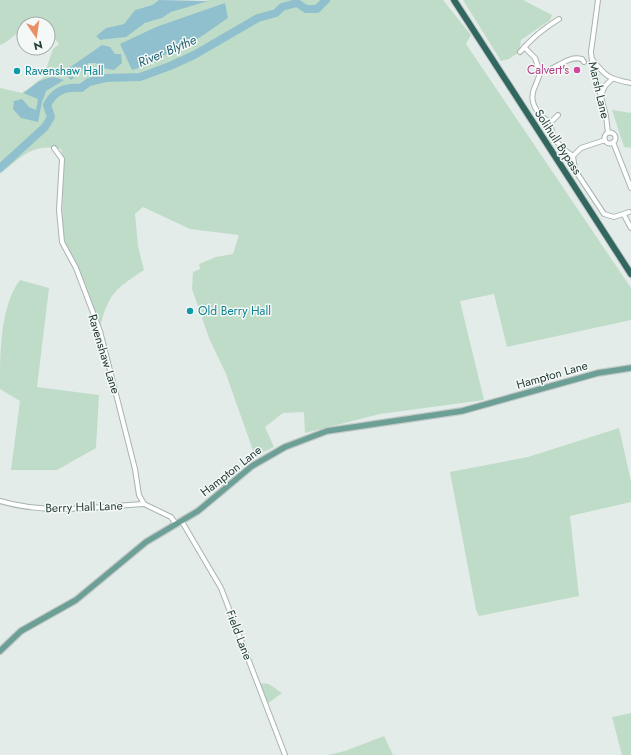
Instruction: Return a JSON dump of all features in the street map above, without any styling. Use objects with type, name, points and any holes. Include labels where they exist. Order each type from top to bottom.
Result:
[{"type":"highway","name":"Solihull Bypass","points":[[450,0],[467,21]]},
{"type":"highway","name":"Solihull Bypass","points":[[454,0],[631,274]]},
{"type":"main road","name":"Hampton Lane","points":[[0,651],[21,631],[76,600],[146,542],[198,511],[240,475],[268,455],[313,436],[341,428],[462,411],[598,373],[631,368]]},
{"type":"street","name":"Marsh Lane","points":[[598,0],[592,59],[606,116],[608,132]]},
{"type":"street","points":[[520,52],[533,37],[540,34],[559,19]]},
{"type":"street","points":[[554,22],[557,27]]},
{"type":"street","points":[[524,47],[535,58],[540,72],[538,82],[533,92],[534,103],[541,116],[551,122]]},
{"type":"street","points":[[540,72],[551,69],[571,58],[583,61],[584,54]]},
{"type":"street","points":[[592,59],[601,71],[612,79],[631,83]]},
{"type":"street","points":[[601,96],[605,86],[612,79]]},
{"type":"street","points":[[551,122],[558,115]]},
{"type":"street","points":[[551,122],[553,136],[562,149],[573,156],[575,170],[604,214],[614,217],[624,215],[629,212]]},
{"type":"street","points":[[605,140],[608,132],[611,132],[616,136],[614,142],[631,188]]},
{"type":"street","points":[[573,156],[581,148],[605,140],[608,142],[614,142]]},
{"type":"street","name":"Ravenshaw Lane","points":[[54,148],[62,159],[59,210],[62,242],[76,268],[100,331],[135,469],[139,495],[144,504]]},
{"type":"street","points":[[624,215],[631,228]]},
{"type":"street","name":"Berry Hall Lane","points":[[0,501],[16,506],[49,510],[144,504]]},
{"type":"street","points":[[144,504],[178,522]]},
{"type":"street","name":"Field Lane","points":[[178,522],[221,588],[285,755]]},
{"type":"green space","points":[[0,0],[159,0],[152,5],[135,10],[124,24],[106,28],[96,36],[101,40],[126,36],[145,23],[162,18],[171,12],[208,0],[443,0],[471,35],[466,44],[631,288],[631,320],[507,347],[494,294],[460,301],[484,400],[380,414],[305,433],[304,412],[283,413],[265,427],[274,447],[255,456],[226,374],[209,338],[192,289],[193,272],[200,269],[199,264],[216,257],[233,254],[239,235],[190,229],[143,207],[135,214],[138,246],[144,270],[126,282],[114,293],[107,306],[100,327],[66,245],[62,229],[63,160],[61,149],[42,148],[35,150],[21,157],[0,174],[0,88],[22,93],[43,78],[51,56],[56,56],[56,46],[59,44],[56,40],[56,16],[16,16],[16,34],[7,42],[0,45]]},
{"type":"green space","points":[[463,0],[523,0],[552,15],[550,20],[521,40],[519,52],[509,59],[501,61]]},
{"type":"green space","points":[[612,110],[631,113],[631,148],[624,147]]},
{"type":"green space","points":[[20,280],[49,288],[37,387],[99,395],[96,448],[57,470],[11,470],[20,401],[0,389],[0,361],[2,331],[8,303]]},
{"type":"green space","points":[[619,428],[631,481],[631,502],[570,516],[579,596],[479,616],[476,610],[450,472],[528,457]]},
{"type":"green space","points":[[259,683],[269,684],[282,693],[267,704]]},
{"type":"green space","points":[[631,713],[631,755],[622,755],[612,717]]},
{"type":"green space","points":[[384,736],[393,755],[328,755],[345,751]]},
{"type":"water","points":[[159,0],[208,1],[171,12],[162,18],[145,23],[126,37],[100,40],[96,36],[106,28],[124,24],[135,10],[152,5]]},
{"type":"water","points":[[225,3],[228,18],[189,44],[168,54],[145,59],[148,65],[132,70],[120,44],[156,27]]},
{"type":"water","points":[[102,45],[110,47],[115,54],[121,54],[122,63],[114,70],[102,68],[96,63],[89,63],[71,80],[67,76],[69,68]]},
{"type":"water","points":[[54,77],[64,80],[46,91],[38,122],[21,118],[13,109],[14,101],[22,99],[29,107],[36,110],[38,99],[23,93],[40,81]]},
{"type":"waterway","name":"River Blythe","points":[[0,168],[45,127],[51,117],[47,105],[53,96],[61,90],[81,88],[89,82],[106,78],[140,77],[194,55],[258,18],[276,13],[282,7],[297,3],[306,9],[317,9],[326,0]]},
{"type":"place","name":"Calvert's","points":[[577,70]]},
{"type":"place","name":"Ravenshaw Hall","points":[[17,71]]},
{"type":"place","name":"Old Berry Hall","points":[[190,311]]}]
